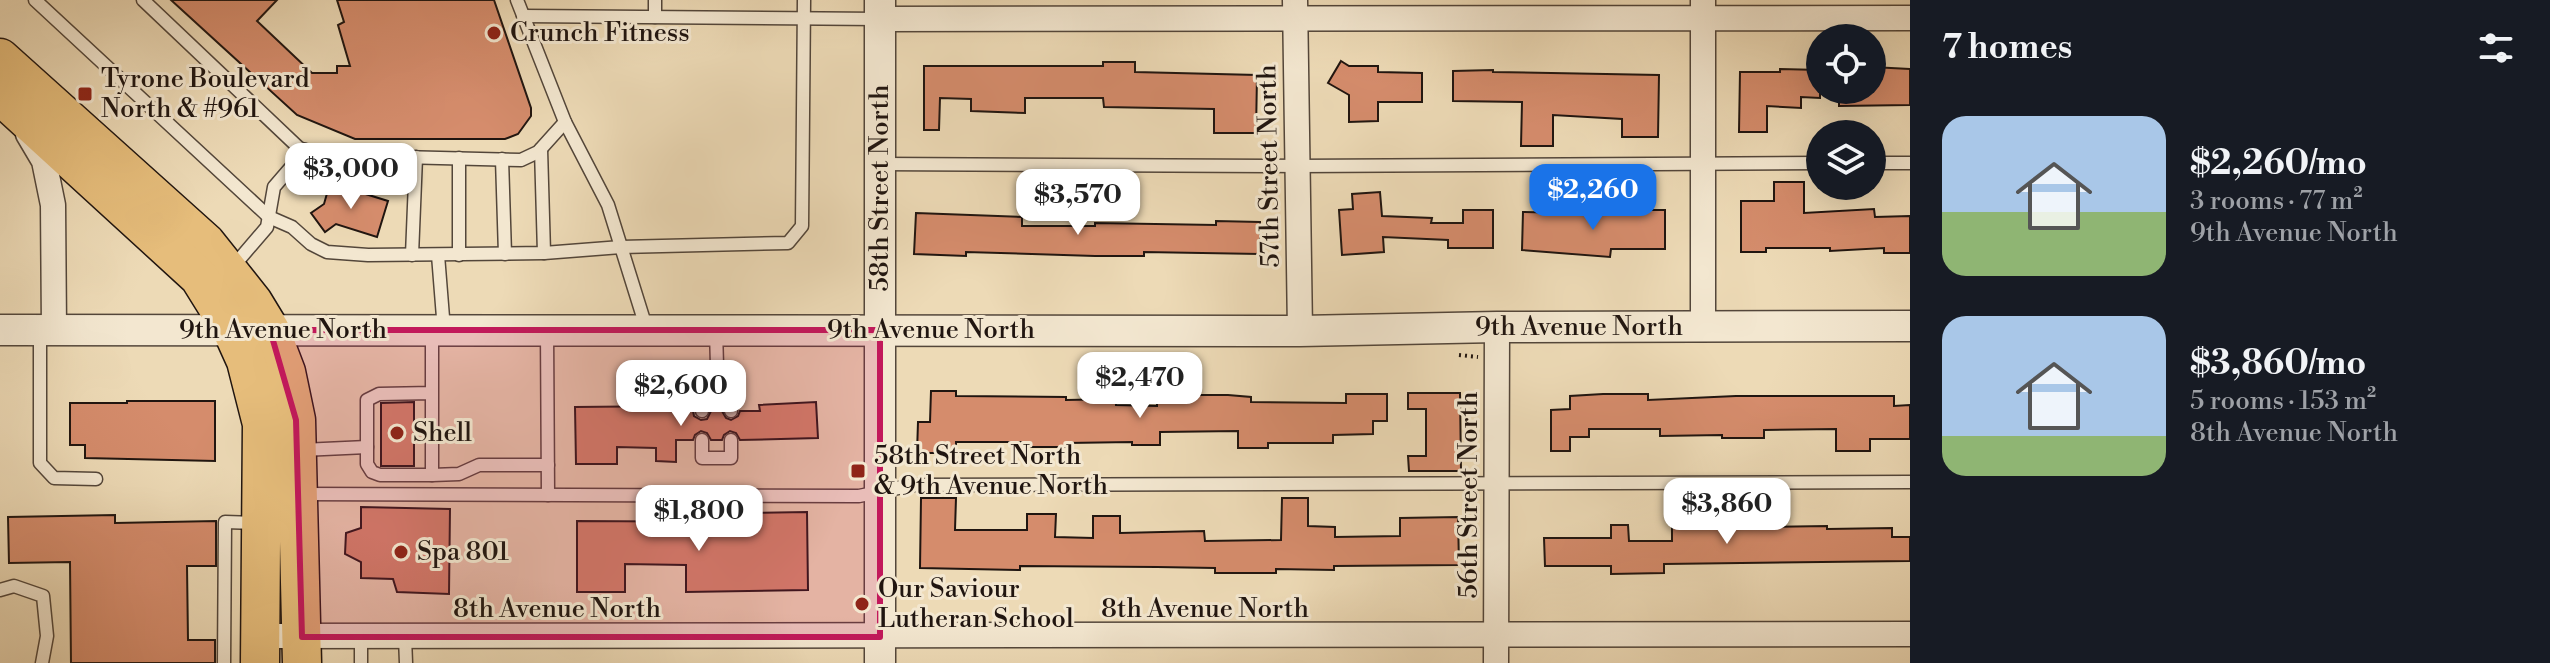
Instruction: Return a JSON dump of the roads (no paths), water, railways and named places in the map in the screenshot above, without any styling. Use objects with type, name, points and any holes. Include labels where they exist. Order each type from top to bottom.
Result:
[{"type":"main road","points":[[0,58],[206,243],[253,302],[270,330],[286,372],[296,420],[302,650]]},
{"type":"main road","points":[[8,103],[199,277],[232,330],[246,361],[262,424],[260,650]]},
{"type":"street","points":[[880,10],[1802,9],[1910,18]]},
{"type":"street","name":"58th Street North","points":[[880,10],[880,650]]},
{"type":"street","name":"57th Street North","points":[[1295,10],[1300,331]]},
{"type":"street","points":[[1703,10],[1703,327]]},
{"type":"street","points":[[8,103],[44,161],[53,205],[47,329]]},
{"type":"street","name":"9th Avenue North","points":[[0,330],[1300,331],[1910,326]]},
{"type":"street","name":"56th Street North","points":[[1496,663],[1497,327]]},
{"type":"street","name":"8th Avenue North","points":[[260,650],[302,650],[361,637],[880,650],[1496,636],[1910,634]]},
{"type":"lane","points":[[35,0],[269,217],[292,227],[311,244],[327,252],[412,255],[788,243],[802,226],[804,0]]},
{"type":"lane","points":[[143,0],[299,148],[320,155],[521,160],[541,149],[565,122]]},
{"type":"lane","points":[[517,0],[565,122],[608,205],[647,330]]},
{"type":"lane","points":[[655,0],[655,17]]},
{"type":"lane","points":[[523,16],[805,18],[880,10]]},
{"type":"lane","points":[[541,149],[544,253]]},
{"type":"lane","points":[[229,272],[267,227],[274,187],[306,150]]},
{"type":"lane","points":[[412,255],[416,157]]},
{"type":"lane","points":[[459,158],[459,255]]},
{"type":"lane","points":[[502,159],[505,254]]},
{"type":"lane","points":[[880,164],[1297,166],[1806,163]]},
{"type":"lane","points":[[1886,163],[1910,163]]},
{"type":"lane","points":[[432,475],[438,255]]},
{"type":"lane","points":[[47,329],[40,463],[54,478],[96,479]]},
{"type":"lane","points":[[547,330],[548,495]]},
{"type":"lane","points":[[716,330],[717,366],[732,389],[731,411]]},
{"type":"lane","points":[[702,411],[703,388],[717,366]]},
{"type":"lane","points":[[432,393],[379,394],[367,400],[367,464],[372,472],[380,475],[459,474],[479,465],[548,465]]},
{"type":"lane","points":[[702,440],[702,458],[731,458],[731,440]]},
{"type":"lane","points":[[297,451],[367,447]]},
{"type":"lane","points":[[299,494],[859,496],[913,485],[1910,482]]},
{"type":"lane","points":[[224,663],[225,522],[262,523]]},
{"type":"lane","points":[[0,590],[14,586],[43,596],[47,636],[42,663]]},
{"type":"lane","points":[[361,637],[361,663]]},
{"type":"lane","points":[[405,637],[406,663]]},
{"type":"place","name":"Crunch Fitness","points":[[494,33]]},
{"type":"place","name":"Tyrone Boulevard North & #961","points":[[85,94]]},
{"type":"place","name":"Shell","points":[[397,433]]},
{"type":"place","name":"58th Street North & 9th Avenue North","points":[[858,471]]},
{"type":"place","name":"Spa 801","points":[[401,552]]},
{"type":"place","name":"Our Saviour Lutheran School","points":[[862,604]]}]
